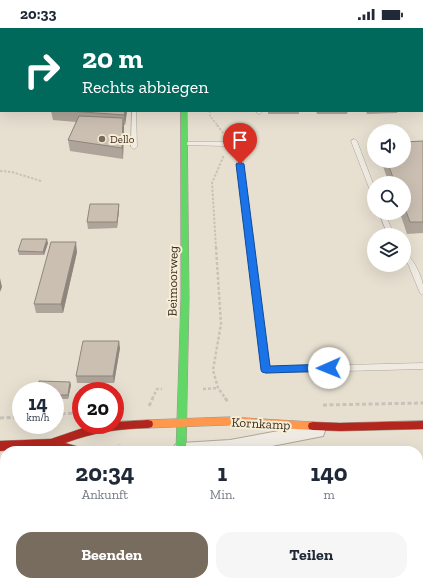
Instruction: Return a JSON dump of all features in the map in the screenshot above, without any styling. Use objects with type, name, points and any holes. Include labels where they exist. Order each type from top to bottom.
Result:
[{"type":"main road","name":"Beimoorweg","points":[[180,446],[182,422],[186,298],[184,112]]},
{"type":"main road","name":"Kornkamp","points":[[51,443],[88,430],[120,425],[229,421],[340,427],[423,425]]},
{"type":"main road","points":[[0,446],[51,443],[62,446]]},
{"type":"street","points":[[138,28],[184,28]]},
{"type":"street","name":"Kornkamp","points":[[230,446],[340,427]]},
{"type":"lane","points":[[134,112],[134,147]]},
{"type":"lane","points":[[354,141],[367,176]]},
{"type":"lane","points":[[184,144],[226,144]]},
{"type":"lane","points":[[240,144],[240,164],[266,370],[423,366]]},
{"type":"lane","points":[[411,263],[423,293]]},
{"type":"path","points":[[210,112],[210,116],[224,134],[226,144],[223,158],[212,183],[221,324],[213,370],[218,388],[229,402],[234,404]]},
{"type":"path","points":[[0,171],[12,172],[42,181]]},
{"type":"path","points":[[321,405],[423,403]]},
{"type":"path","points":[[0,418],[12,417]]},
{"type":"building","points":[[84,112],[125,112],[124,115]]},
{"type":"building","points":[[79,116],[123,118],[122,148],[68,140]]},
{"type":"building","points":[[423,141],[423,222],[410,222],[409,220],[411,220],[411,176],[392,176],[390,168],[411,168],[411,142]]},
{"type":"building","points":[[90,204],[119,204],[117,222],[87,222]]},
{"type":"building","points":[[22,239],[47,239],[43,252],[18,251]]},
{"type":"building","points":[[51,242],[76,242],[61,304],[34,304]]},
{"type":"building","points":[[83,341],[119,341],[113,376],[76,376]]},
{"type":"building","points":[[39,381],[70,382],[68,395],[64,395],[64,382]]},
{"type":"traffic: fast","points":[[181,446],[185,298],[184,112]]},
{"type":"traffic: slow","points":[[148,424],[229,421],[313,426]]},
{"type":"traffic: jam","points":[[0,446],[51,443],[89,430],[120,425],[148,424]]},
{"type":"traffic: jam","points":[[313,426],[340,427],[423,425]]},
{"type":"traffic: jam","points":[[51,443],[62,446]]},
{"type":"place","name":"Dello","points":[[102,139]]},
{"type":"route","points":[[240,164],[266,370],[329,368]]}]
